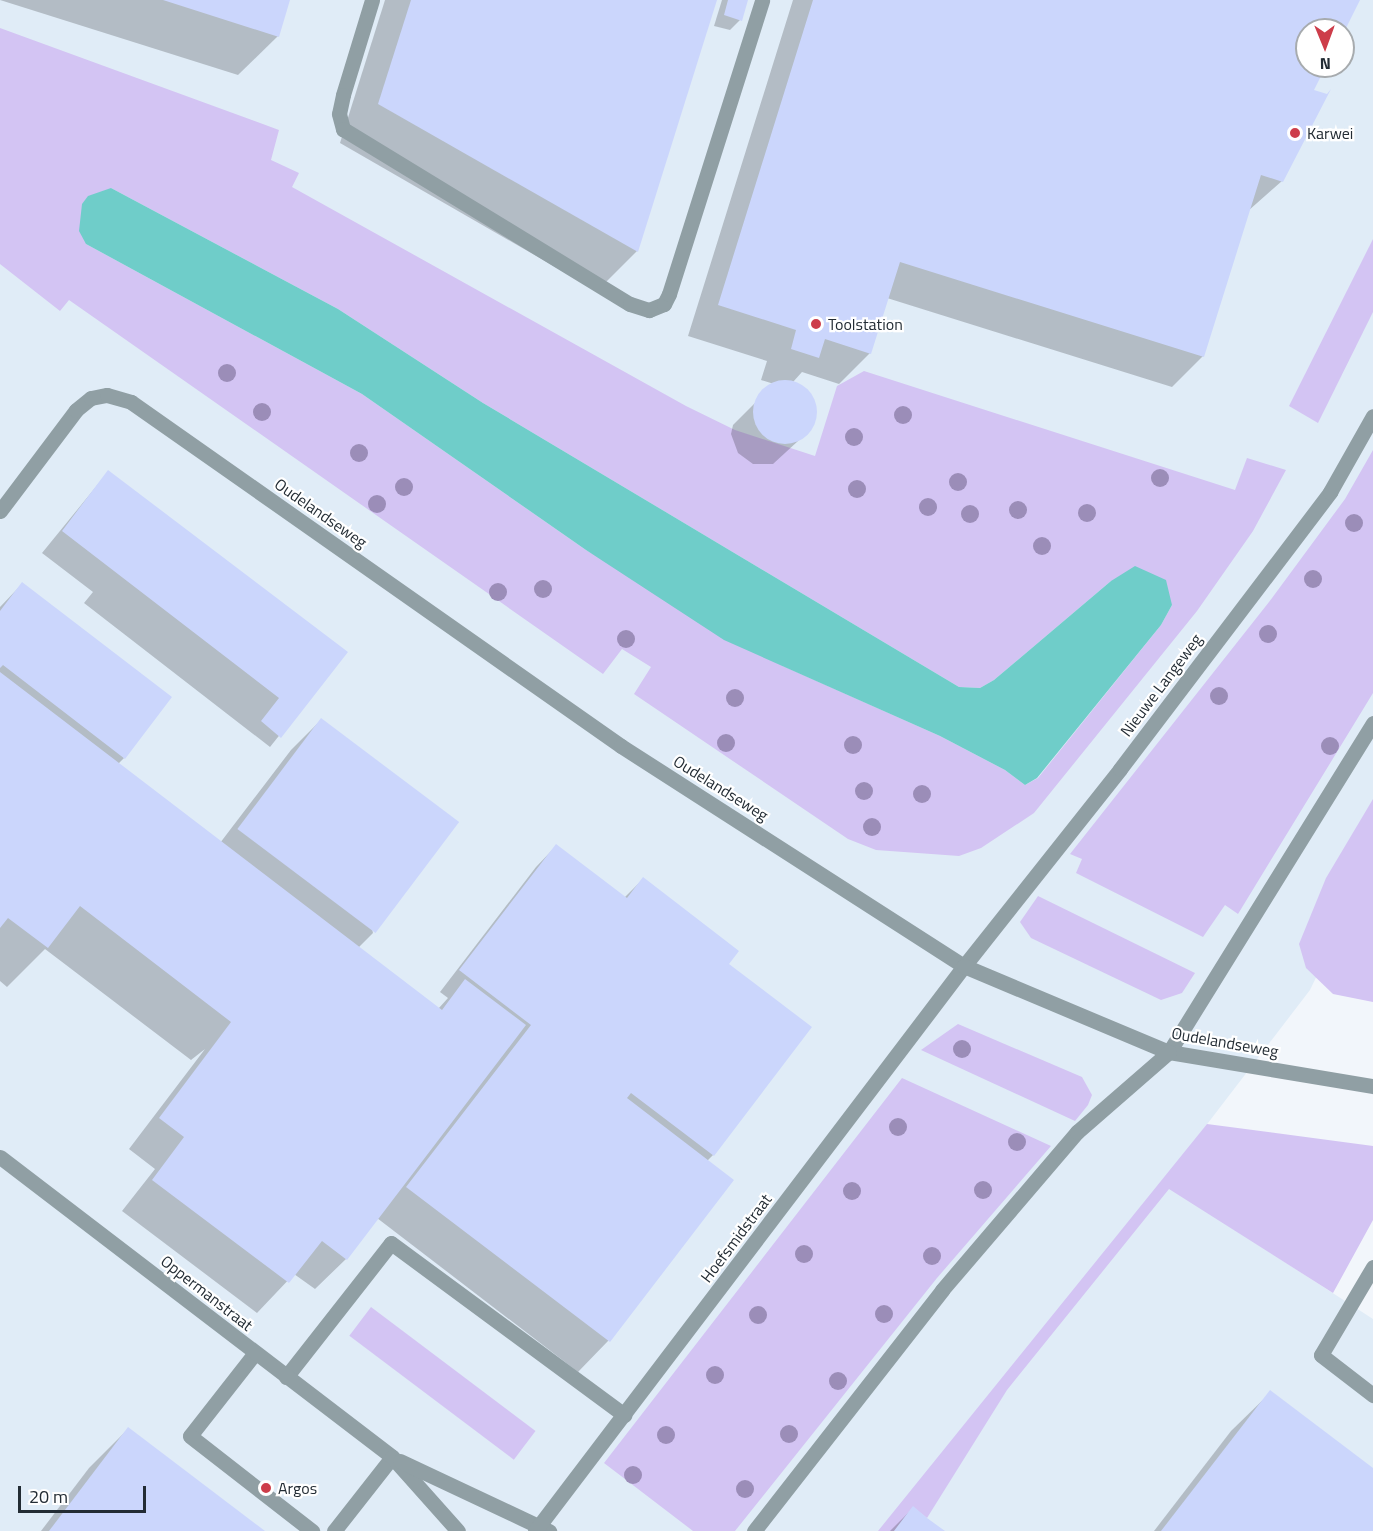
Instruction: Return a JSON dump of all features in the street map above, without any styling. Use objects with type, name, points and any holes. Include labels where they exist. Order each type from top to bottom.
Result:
[{"type":"street","points":[[372,0],[343,95],[339,114],[343,129],[630,304],[649,310],[664,304],[669,294],[762,0]]},
{"type":"street","name":"Oudelandseweg","points":[[0,511],[76,410],[91,398],[108,395],[131,402],[157,418],[621,746],[964,966],[1168,1052],[1373,1086]]},
{"type":"street","name":"Nieuwe Langeweg","points":[[964,966],[1120,769],[1330,492],[1373,416]]},
{"type":"street","points":[[754,1531],[942,1290],[1077,1132],[1168,1052],[1373,723]]},
{"type":"street","name":"Hoefsmidstraat","points":[[541,1529],[624,1415],[964,966]]},
{"type":"street","name":"Oppermanstraat","points":[[0,1157],[392,1457],[458,1531]]},
{"type":"street","points":[[286,1377],[391,1242],[624,1415]]},
{"type":"street","points":[[1373,1267],[1321,1355],[1373,1395]]},
{"type":"street","points":[[255,1353],[190,1436],[312,1531]]},
{"type":"street","points":[[334,1531],[392,1457]]},
{"type":"street","name":"Oppermanstraat","points":[[392,1457],[541,1529]]},
{"type":"shaded area","points":[[0,0],[1373,0],[1373,859],[1310,990],[1162,1183],[1373,1319],[1373,1531],[0,1531]]},
{"type":"shaded area","points":[[0,28],[279,130],[271,160],[299,173],[292,187],[686,406],[735,430],[815,456],[837,386],[864,371],[1235,490],[1247,458],[1286,470],[1253,531],[1197,611],[1034,813],[981,848],[959,856],[876,850],[848,839],[634,694],[651,667],[622,649],[603,674],[69,300],[60,311],[0,264]],"holes":[[[111,188],[338,309],[483,403],[959,687],[980,688],[994,680],[1111,581],[1172,605],[1161,625],[1038,778],[1025,785],[1005,770],[940,736],[783,666],[586,550],[362,394],[86,244]]]},
{"type":"shaded area","points":[[1373,239],[1373,312],[1318,423],[1289,406]]},
{"type":"shaded area","points":[[1373,450],[1373,693],[1238,914],[1225,905],[1203,937],[1076,873],[1082,859],[1070,854],[1269,602],[1345,499]]},
{"type":"shaded area","points":[[1373,799],[1373,1002],[1333,994],[1306,968],[1299,944],[1326,878]]},
{"type":"shaded area","points":[[1038,896],[1195,973],[1182,993],[1161,1000],[1031,938],[1020,922]]},
{"type":"shaded area","points":[[958,1024],[1082,1077],[1092,1095],[1088,1105],[1075,1121],[921,1050]]},
{"type":"shaded area","points":[[902,1078],[1051,1146],[937,1278],[735,1531],[693,1531],[604,1463]]},
{"type":"shaded area","points":[[1207,1124],[1373,1146],[1373,1220],[1333,1293],[1169,1189],[1007,1390],[927,1518],[913,1507],[894,1531],[878,1531]]},
{"type":"shaded area","points":[[371,1307],[536,1431],[514,1460],[349,1336]]},
{"type":"water","points":[[111,188],[338,309],[483,403],[959,687],[980,688],[994,680],[1111,581],[1135,566],[1166,580],[1172,605],[1161,625],[1037,778],[1025,785],[1005,770],[940,736],[724,640],[586,550],[362,394],[86,244],[79,231],[82,204],[88,196]]},
{"type":"building","points":[[163,0],[290,0],[279,37]]},
{"type":"building","points":[[411,0],[717,0],[638,252],[378,104]]},
{"type":"building","points":[[728,0],[748,0],[742,21],[724,15]]},
{"type":"building","points":[[813,0],[1360,0],[1351,18],[1295,18],[1295,78],[1320,78],[1314,90],[1327,94],[1331,89],[1283,182],[1261,175],[1204,357],[900,262],[871,354],[825,339],[819,358],[791,349],[796,330],[718,305]]},
{"type":"building","points":[[779,380],[791,380],[808,389],[815,400],[817,412],[815,424],[808,435],[791,444],[779,444],[767,439],[758,430],[753,418],[753,406],[758,394],[767,385]]},
{"type":"building","points":[[108,470],[348,652],[281,738],[261,721],[279,698],[62,531]]},
{"type":"building","points":[[22,582],[172,697],[125,759],[3,665],[0,668],[0,611]]},
{"type":"building","points":[[0,672],[442,1010],[465,979],[526,1025],[347,1260],[322,1241],[289,1283],[152,1180],[184,1137],[159,1118],[231,1022],[80,906],[48,948],[8,918],[0,928]]},
{"type":"building","points":[[321,718],[459,822],[376,933],[237,829]]},
{"type":"building","points":[[556,844],[627,898],[643,877],[739,951],[729,964],[812,1027],[714,1156],[631,1093],[627,1098],[734,1180],[610,1342],[406,1187],[531,1025],[459,970]]},
{"type":"building","points":[[1270,1390],[1373,1468],[1373,1531],[1161,1531]]},
{"type":"building","points":[[128,1427],[265,1531],[49,1531]]},
{"type":"building","points":[[913,1506],[927,1518],[945,1531],[894,1531]]},
{"type":"place","name":"Karwei","points":[[1295,133]]},
{"type":"place","name":"Toolstation","points":[[816,324]]},
{"type":"place","name":"Argos","points":[[266,1488]]}]
